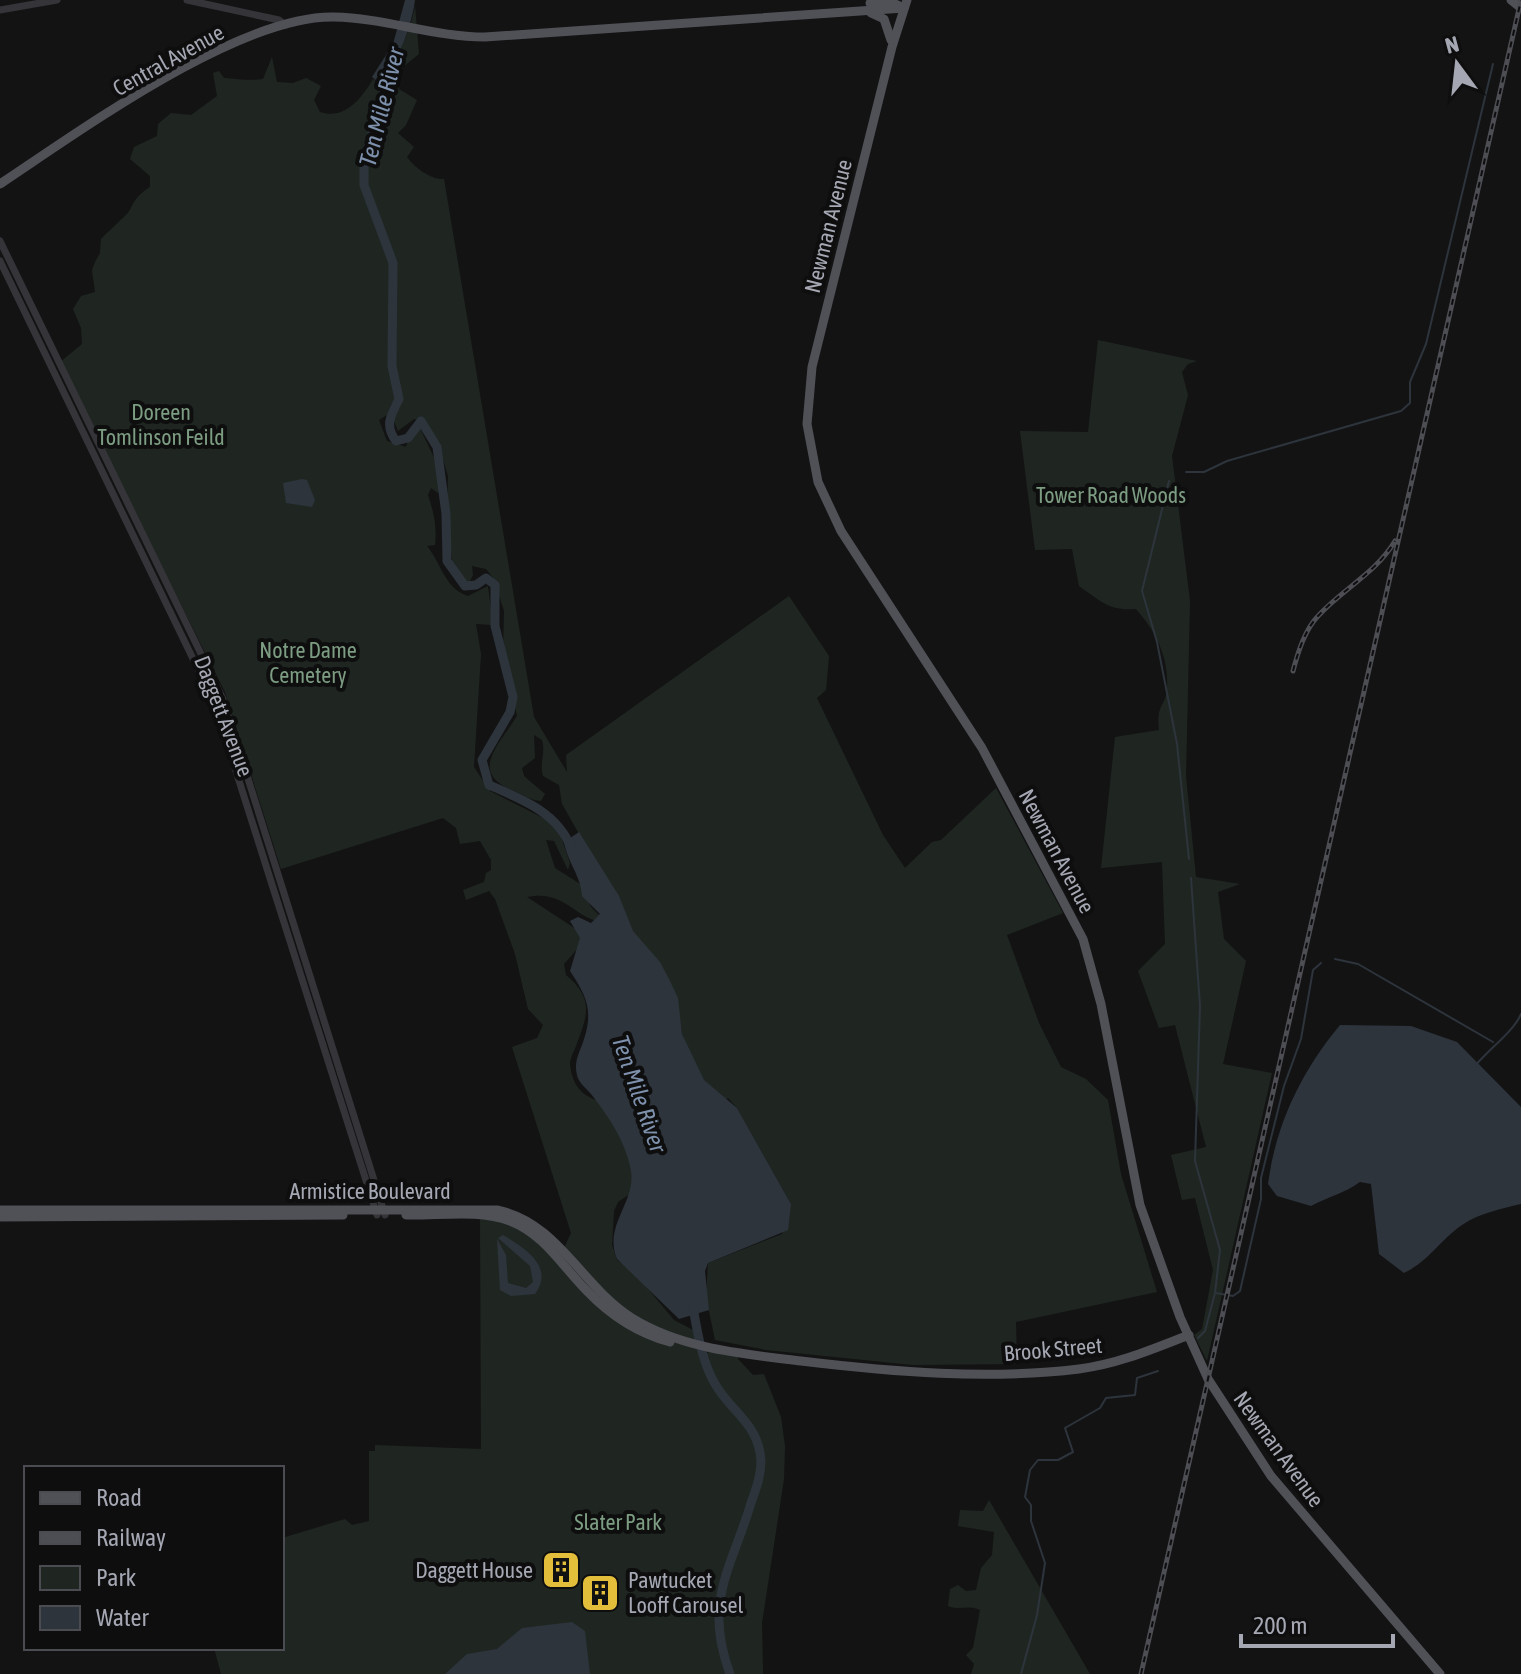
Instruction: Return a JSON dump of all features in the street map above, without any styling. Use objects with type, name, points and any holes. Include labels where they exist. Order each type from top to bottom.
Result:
[{"type":"main road","points":[[1511,0],[1521,8]]},
{"type":"main road","name":"Central Avenue","points":[[0,184],[153,85],[246,38],[286,25],[335,17],[414,30],[486,37],[848,14],[871,5],[905,4]]},
{"type":"main road","name":"Newman Avenue","points":[[905,4],[812,367],[807,414],[811,455],[827,506],[982,748],[1083,939],[1101,1004],[1140,1205],[1208,1379],[1271,1476],[1440,1674]]},
{"type":"main road","points":[[871,5],[884,19],[892,47]]},
{"type":"main road","name":"Armistice Boulevard","points":[[0,1217],[482,1208],[510,1213],[546,1233],[622,1311],[655,1330],[693,1344],[914,1374]]},
{"type":"main road","name":"Armistice Boulevard","points":[[0,1210],[380,1212]]},
{"type":"main road","name":"Brook Street","points":[[914,1374],[1080,1369],[1137,1355],[1189,1335]]},
{"type":"street","points":[[0,10],[57,0]]},
{"type":"street","points":[[187,0],[279,20],[286,25]]},
{"type":"street","name":"Daggett Avenue","points":[[0,241],[223,699],[380,1212]]},
{"type":"street","name":"Daggett Avenue","points":[[0,261],[214,702],[380,1212]]},
{"type":"green space","points":[[415,5],[419,54],[403,67],[397,82],[399,89],[417,100],[406,125],[398,133],[414,147],[407,157],[414,165],[429,175],[444,179],[534,717],[567,772],[566,755],[789,596],[829,656],[826,690],[817,698],[883,835],[905,868],[932,842],[941,840],[996,788],[1063,913],[1007,935],[1039,1023],[1061,1067],[1086,1079],[1108,1100],[1121,1174],[1157,1292],[1016,1322],[1017,1364],[913,1365],[766,1350],[715,1340],[706,1297],[708,1263],[782,1234],[791,1204],[737,1108],[728,1098],[712,1111],[682,1034],[680,1019],[644,965],[627,918],[562,804],[559,785],[543,776],[542,740],[534,735],[535,758],[522,768],[524,776],[545,794],[541,801],[512,790],[492,775],[490,766],[496,747],[517,716],[503,654],[504,611],[494,579],[486,569],[472,566],[473,575],[468,585],[454,573],[447,519],[448,476],[441,452],[423,421],[414,419],[398,431],[393,419],[399,406],[397,402],[391,404],[387,415],[379,420],[387,441],[406,447],[411,430],[420,428],[436,462],[441,487],[438,493],[431,488],[428,495],[436,532],[435,545],[427,546],[449,582],[460,593],[468,596],[488,586],[493,625],[476,624],[481,654],[474,767],[490,791],[557,825],[570,863],[568,870],[554,841],[546,840],[555,868],[588,889],[590,905],[610,923],[587,917],[562,901],[541,896],[527,897],[588,937],[564,964],[566,975],[581,992],[586,1008],[570,1062],[575,1083],[597,1101],[624,1108],[635,1115],[643,1127],[645,1147],[636,1190],[618,1202],[614,1211],[612,1245],[617,1260],[634,1272],[674,1320],[697,1332],[701,1339],[698,1351],[708,1353],[710,1347],[739,1353],[738,1359],[753,1375],[764,1374],[781,1417],[785,1446],[784,1479],[762,1623],[763,1674],[221,1674],[215,1650],[284,1650],[284,1537],[345,1519],[352,1525],[369,1521],[369,1451],[375,1451],[375,1445],[481,1449],[480,1218],[496,1219],[564,1248],[571,1233],[512,1047],[537,1038],[543,1025],[528,1009],[515,954],[495,899],[489,891],[466,900],[463,890],[484,882],[486,873],[491,870],[491,860],[480,841],[460,844],[456,828],[443,818],[281,869],[225,692],[59,363],[82,344],[81,328],[73,309],[81,296],[95,292],[93,269],[100,253],[101,239],[150,187],[150,176],[130,159],[134,147],[157,136],[158,124],[171,113],[191,115],[217,96],[213,73],[219,71],[224,78],[263,79],[272,57],[277,82],[293,83],[306,78],[321,86],[314,100],[320,112],[329,114],[345,110],[390,65],[406,36]]},
{"type":"green space","name":"Tower Road Woods","points":[[1098,340],[1197,361],[1188,364],[1182,372],[1188,395],[1172,456],[1190,601],[1186,776],[1196,877],[1240,884],[1218,892],[1224,939],[1246,961],[1223,1064],[1272,1073],[1207,1361],[1194,1335],[1202,1329],[1213,1270],[1195,1198],[1182,1200],[1171,1155],[1206,1147],[1175,1025],[1159,1028],[1138,971],[1165,944],[1162,862],[1101,868],[1115,737],[1159,730],[1159,715],[1167,688],[1166,666],[1150,626],[1136,609],[1112,607],[1079,586],[1072,549],[1035,550],[1020,431],[1088,432]]},
{"type":"green space","points":[[989,1500],[1090,1674],[971,1674],[974,1664],[966,1655],[973,1648],[980,1610],[948,1606],[950,1589],[958,1585],[966,1591],[976,1590],[981,1568],[992,1555],[994,1532],[958,1526],[960,1510],[983,1511]]},
{"type":"water","points":[[405,0],[415,0],[411,21],[397,56],[377,81],[372,77],[393,44]]},
{"type":"water","points":[[307,480],[315,500],[312,507],[286,503],[283,483]]},
{"type":"water","points":[[579,832],[619,896],[633,931],[660,962],[670,981],[678,998],[682,1034],[704,1080],[737,1108],[791,1204],[788,1230],[708,1263],[705,1271],[709,1310],[679,1319],[617,1259],[614,1236],[629,1193],[631,1171],[616,1130],[577,1075],[577,1060],[586,1034],[588,1015],[585,998],[570,971],[580,938],[570,921],[578,917],[591,923],[600,914],[582,896],[564,842]]},
{"type":"water","points":[[1340,1025],[1411,1026],[1457,1042],[1521,1107],[1521,1204],[1469,1221],[1421,1263],[1404,1273],[1379,1254],[1371,1184],[1360,1182],[1311,1206],[1277,1196],[1268,1184],[1277,1140],[1292,1100],[1313,1061]]},
{"type":"water","points":[[503,1235],[535,1259],[542,1275],[535,1294],[511,1296],[500,1290],[497,1239],[506,1255],[508,1283],[526,1288],[533,1282],[530,1266],[498,1238]]},
{"type":"water","points":[[572,1622],[585,1631],[590,1674],[445,1674],[467,1654],[497,1649],[522,1628]]},
{"type":"waterway","name":"Ten Mile River","points":[[394,57],[364,161],[364,185],[393,263],[392,366],[399,399],[391,415],[390,430],[396,441],[408,438],[421,421],[437,447],[446,514],[447,561],[465,586],[476,585],[486,578],[495,585],[495,626],[513,697],[510,712],[482,760],[489,785],[548,816],[571,848]]},
{"type":"waterway","points":[[1186,472],[1204,472],[1227,461],[1401,411],[1410,403],[1410,382],[1426,344],[1493,64]]},
{"type":"waterway","points":[[1169,481],[1142,591],[1157,642],[1177,744],[1189,859]]},
{"type":"waterway","points":[[1191,878],[1200,1006],[1195,1161],[1220,1250],[1215,1293],[1205,1331],[1198,1338]]},
{"type":"waterway","points":[[1335,959],[1358,964],[1493,1042]]},
{"type":"waterway","points":[[1216,1293],[1233,1296],[1240,1291],[1261,1199],[1261,1178],[1284,1086],[1301,1039],[1313,970],[1321,963]]},
{"type":"waterway","points":[[1475,1066],[1521,1014]]},
{"type":"waterway","name":"Ten Mile River","points":[[692,1302],[710,1375],[750,1428],[761,1461],[758,1482],[728,1567],[720,1605],[722,1648],[730,1674]]},
{"type":"waterway","points":[[1021,1674],[1037,1615],[1045,1563],[1031,1521],[1031,1505],[1025,1497],[1030,1470],[1038,1460],[1058,1460],[1073,1452],[1065,1428],[1100,1408],[1106,1398],[1135,1395],[1137,1378],[1158,1371]]},
{"type":"railway","points":[[1141,1674],[1521,0]]},
{"type":"railway","points":[[1293,671],[1314,621],[1379,562],[1395,541]]},
{"type":"place","name":"Daggett House","points":[[561,1570]]},
{"type":"place","name":"Pawtucket Looff Carousel","points":[[600,1593]]},
{"type":"park label","name":"Doreen Tomlinson Feild","points":[[161,424]]},
{"type":"park label","name":"Notre Dame Cemetery","points":[[308,662]]},
{"type":"park label","name":"Slater Park","points":[[618,1522]]}]
